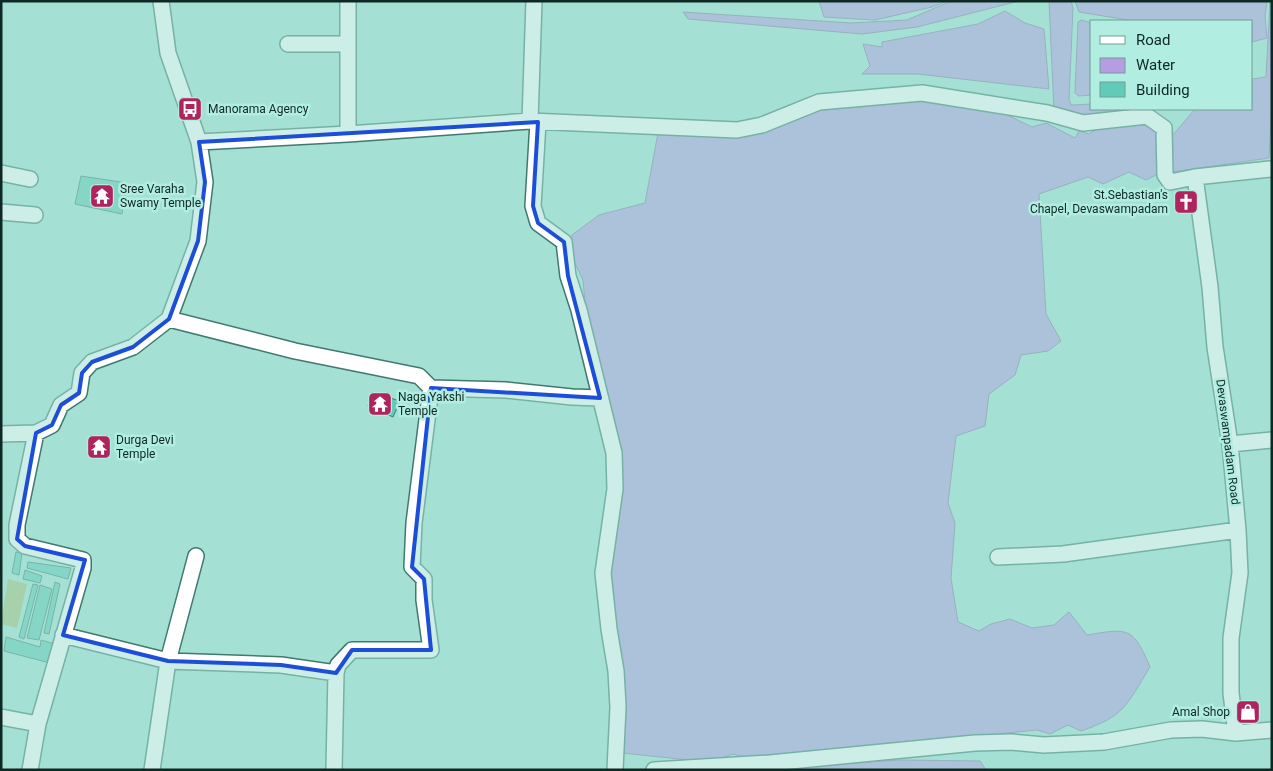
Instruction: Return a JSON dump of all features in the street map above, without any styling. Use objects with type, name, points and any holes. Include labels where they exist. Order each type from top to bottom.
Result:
[{"type":"street","points":[[1,434],[36,433],[52,425],[61,405],[79,393],[82,373],[92,362],[133,347],[169,319],[198,241],[205,182],[199,142],[168,53],[161,1]]},
{"type":"street","points":[[348,1],[348,134]]},
{"type":"street","points":[[534,1],[532,206],[538,223],[564,242],[568,276],[579,310],[614,453],[615,489],[603,573],[616,671],[618,707],[615,770]]},
{"type":"street","points":[[288,44],[348,44]]},
{"type":"street","points":[[199,142],[534,122],[737,130],[762,125],[819,102],[922,93],[1047,113],[1083,123],[1147,116],[1164,128],[1165,175],[1170,182],[1195,177],[1270,169]]},
{"type":"street","points":[[1,173],[30,179]]},
{"type":"street","name":"Devaswampadam Road","points":[[1195,177],[1210,287],[1215,348],[1230,444],[1238,530],[1240,573],[1231,638],[1231,693],[1236,733]]},
{"type":"street","points":[[1,212],[35,215]]},
{"type":"street","points":[[169,319],[295,351],[420,376],[430,388],[414,523],[412,567],[424,579],[424,600],[431,650],[352,650],[338,665],[336,673],[334,770]]},
{"type":"street","points":[[430,388],[506,390],[600,398]]},
{"type":"street","points":[[30,770],[38,724],[83,568],[83,560],[25,546],[17,540],[18,524],[36,433]]},
{"type":"street","points":[[1230,444],[1272,440]]},
{"type":"street","points":[[998,558],[1063,554],[1238,530]]},
{"type":"street","points":[[152,770],[168,661],[196,556]]},
{"type":"street","points":[[63,635],[168,661],[281,665],[336,673]]},
{"type":"street","points":[[1,717],[38,724]]},
{"type":"street","points":[[654,770],[770,763],[974,743],[1011,742],[1044,746],[1104,742],[1171,730],[1202,729],[1236,733],[1272,730]]},
{"type":"highlighted area","points":[[538,122],[533,206],[538,223],[564,242],[568,276],[600,398],[431,388],[412,567],[424,579],[431,650],[352,650],[336,673],[281,665],[168,661],[96,644],[63,635],[85,560],[25,546],[17,539],[36,433],[52,425],[61,405],[79,393],[82,373],[92,362],[133,347],[169,319],[198,241],[205,182],[199,142]]},
{"type":"green space","points":[[8,579],[27,584],[17,628],[1,624]]},
{"type":"water","points":[[819,1],[947,1],[932,7],[875,20],[824,17]]},
{"type":"water","points":[[951,1],[1019,1],[917,27],[862,34],[688,19],[683,12],[851,23],[907,20]]},
{"type":"water","points":[[1049,1],[1071,1],[1073,8],[1069,99],[1071,105],[1090,104],[1090,110],[1152,110],[1083,119],[1054,110]]},
{"type":"water","points":[[1075,1],[1267,1],[1265,16],[1267,38],[1253,42],[1253,20],[1128,20],[1079,12]]},
{"type":"water","points":[[1270,1],[1272,99],[1269,158],[1172,172],[1167,142],[1194,110],[1253,110],[1253,79],[1266,77]]},
{"type":"water","points":[[1005,11],[1025,23],[1044,29],[1049,89],[918,74],[862,74],[870,66],[863,44],[882,47],[882,42],[978,24]]},
{"type":"water","points":[[1081,20],[1090,22],[1090,95],[1079,96],[1075,93],[1078,22]]},
{"type":"water","points":[[926,94],[995,109],[1032,127],[1046,123],[1075,138],[1079,131],[1089,134],[1107,122],[1143,121],[1150,124],[1156,133],[1158,174],[1146,180],[1129,172],[1103,184],[1088,177],[1039,194],[1046,314],[1061,341],[1048,351],[1021,355],[1015,375],[989,394],[985,426],[956,436],[948,503],[955,523],[951,578],[958,622],[979,631],[991,624],[1010,619],[1032,628],[1054,625],[1069,612],[1087,635],[1112,631],[1128,633],[1134,637],[1150,667],[1123,708],[1107,720],[1081,731],[1068,725],[1050,734],[1037,730],[751,759],[733,754],[705,764],[689,760],[622,753],[625,692],[609,605],[611,551],[616,519],[586,314],[583,280],[572,257],[572,235],[599,215],[645,203],[658,133],[756,134],[827,104]]},
{"type":"water","points":[[900,760],[980,761],[986,770],[733,770]]},
{"type":"building","points":[[81,176],[127,183],[122,214],[75,204]]},
{"type":"building","points":[[374,393],[400,401],[393,417],[368,406]]},
{"type":"building","points":[[16,552],[22,553],[19,575],[12,573]]},
{"type":"building","points":[[28,562],[71,568],[68,579],[27,568]]},
{"type":"building","points":[[25,570],[42,576],[40,583],[23,579]]},
{"type":"building","points":[[55,582],[60,584],[49,634],[44,633]]},
{"type":"building","points":[[33,584],[38,585],[24,639],[19,637]]},
{"type":"building","points":[[40,585],[52,589],[39,640],[27,638]]},
{"type":"building","points":[[6,637],[40,647],[41,640],[55,644],[50,663],[4,651]]},
{"type":"place","name":"Manorama Agency","points":[[190,109]]},
{"type":"place","name":"Sree Varaha Swamy Temple","points":[[102,196]]},
{"type":"place","name":"St.Sebastian's Chapel, Devaswampadam","points":[[1186,202]]},
{"type":"place","name":"Naga Yakshi Temple","points":[[380,404]]},
{"type":"place","name":"Durga Devi Temple","points":[[99,447]]},
{"type":"place","name":"Amal Shop","points":[[1248,712]]}]
